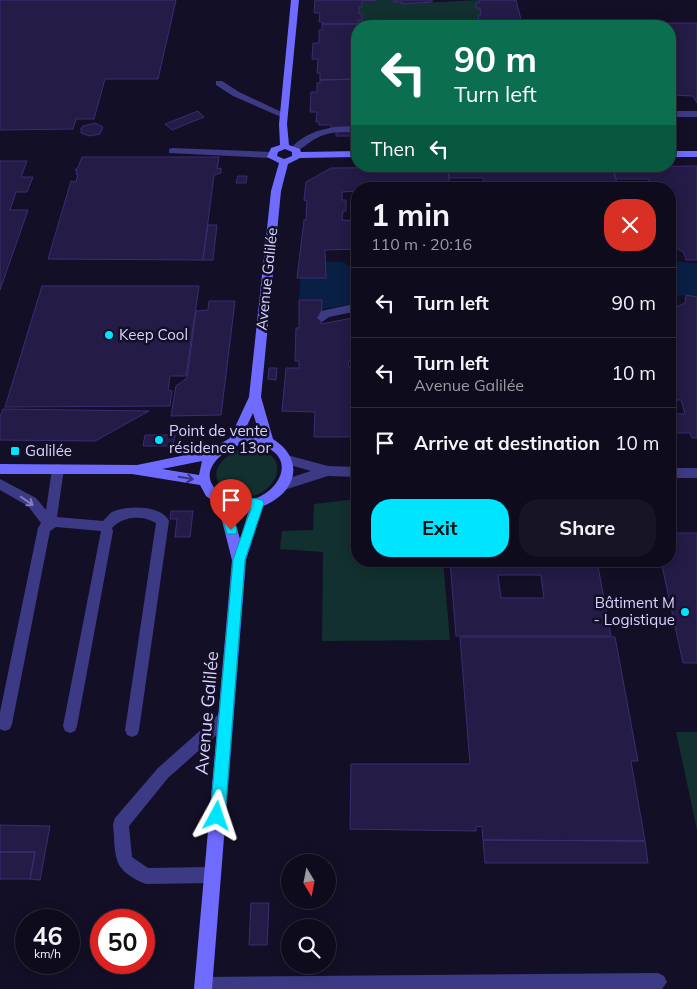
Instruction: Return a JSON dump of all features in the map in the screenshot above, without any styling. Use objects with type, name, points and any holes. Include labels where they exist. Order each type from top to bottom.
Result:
[{"type":"main road","points":[[285,146],[284,114],[295,0]]},
{"type":"main road","points":[[297,152],[291,161],[284,162],[277,160],[272,155],[274,150],[285,146],[297,152],[351,154]]},
{"type":"main road","points":[[676,154],[697,154]]},
{"type":"main road","name":"Avenue Galilée","points":[[235,440],[255,397],[276,191],[284,162]]},
{"type":"main road","name":"Avenue Galilée","points":[[255,397],[266,441]]},
{"type":"main road","points":[[256,438],[266,441],[282,452],[289,468],[284,485],[278,493],[258,503],[234,504],[223,501],[215,496],[205,481],[206,464],[217,448],[235,440],[256,438]]},
{"type":"main road","points":[[132,470],[211,455]]},
{"type":"main road","points":[[0,469],[132,470],[205,481]]},
{"type":"main road","name":"Avenue Galilée","points":[[223,501],[239,560]]},
{"type":"main road","name":"Avenue Galilée","points":[[203,987],[239,560],[258,503]]},
{"type":"street","points":[[219,83],[236,94],[284,114]]},
{"type":"street","points":[[676,114],[697,114]]},
{"type":"street","points":[[297,152],[311,136],[328,129],[351,129]]},
{"type":"street","points":[[172,151],[272,155]]},
{"type":"street","points":[[322,318],[325,314],[351,308]]},
{"type":"street","points":[[287,460],[328,471],[351,472]]},
{"type":"street","points":[[49,524],[55,497],[58,469]]},
{"type":"street","points":[[284,485],[328,471]]},
{"type":"street","points":[[676,473],[697,473]]},
{"type":"street","points":[[0,484],[32,502],[49,524]]},
{"type":"street","points":[[105,527],[116,516],[155,515],[163,521],[132,730]]},
{"type":"street","points":[[5,724],[44,528],[55,522],[105,527]]},
{"type":"street","points":[[70,726],[106,531],[105,527]]},
{"type":"street","points":[[212,876],[146,876],[124,861],[121,824],[163,773],[226,717]]},
{"type":"street","points":[[203,987],[658,982]]},
{"type":"green space","points":[[362,0],[394,0],[394,2],[402,2],[402,4],[478,0],[479,3],[476,4],[476,7],[480,8],[481,15],[478,15],[479,20],[362,20],[362,14],[359,14],[359,7],[362,7]]},
{"type":"green space","points":[[250,447],[267,452],[276,461],[277,471],[273,481],[265,490],[254,496],[241,496],[227,491],[220,484],[217,470],[220,463],[226,457]]},
{"type":"green space","points":[[351,500],[351,567],[444,567],[450,640],[322,641],[323,552],[280,549],[282,531],[313,530],[314,504]]},
{"type":"green space","points":[[676,732],[697,732],[697,830]]},
{"type":"water","points":[[676,261],[697,263],[697,298],[682,295],[676,298]]},
{"type":"water","points":[[301,262],[344,262],[351,265],[351,304],[301,313],[302,299],[299,299]]},
{"type":"building","points":[[0,0],[176,0],[158,79],[105,79],[94,119],[76,119],[73,129],[0,130]]},
{"type":"building","points":[[315,0],[362,0],[359,14],[362,14],[362,20],[351,20],[351,24],[322,24],[322,22],[319,22],[320,13],[314,13]]},
{"type":"building","points":[[394,0],[432,0],[432,2],[402,4],[402,2],[394,2]]},
{"type":"building","points":[[479,0],[516,0],[521,20],[479,20],[478,15],[481,15],[480,8],[476,8],[476,3],[479,3]]},
{"type":"building","points":[[676,23],[697,23],[697,103],[693,96],[676,95]]},
{"type":"building","points":[[322,24],[351,24],[351,79],[320,80],[320,73],[317,73],[318,59],[312,59],[313,43],[319,43],[319,30],[322,30]]},
{"type":"building","points":[[351,79],[351,136],[336,136],[336,128],[331,128],[331,125],[319,125],[319,122],[316,122],[317,112],[310,112],[311,92],[317,92],[317,83],[320,83],[320,80]]},
{"type":"building","points":[[198,111],[204,117],[172,130],[165,124]]},
{"type":"building","points":[[95,123],[103,127],[100,134],[90,136],[81,133],[83,126]]},
{"type":"building","points":[[82,157],[219,157],[217,169],[221,168],[221,173],[214,175],[203,260],[48,259],[71,181],[76,182],[78,174],[76,174],[77,170],[75,170]]},
{"type":"building","points":[[0,161],[27,161],[21,177],[33,177],[27,192],[16,192],[10,210],[28,210],[0,290]]},
{"type":"building","points":[[676,166],[697,166],[697,260],[686,260],[684,253],[676,248],[676,182],[649,182],[648,179],[616,179],[614,172],[676,172]]},
{"type":"building","points":[[331,168],[351,168],[351,172],[448,172],[449,182],[351,182],[351,191],[342,192],[342,200],[346,200],[346,211],[343,211],[342,220],[351,221],[351,249],[325,250],[326,278],[297,278],[304,220],[306,220],[307,201],[304,200],[306,182]]},
{"type":"building","points":[[448,172],[614,172],[617,182],[484,182],[483,178],[449,178]]},
{"type":"building","points":[[238,176],[247,176],[246,183],[236,183]]},
{"type":"building","points":[[208,225],[217,225],[213,260],[203,260]]},
{"type":"building","name":"Keep Cool","points":[[42,286],[199,286],[186,376],[170,376],[168,390],[172,391],[170,406],[5,407]]},
{"type":"building","points":[[686,295],[697,297],[697,438],[692,438],[690,433],[676,433],[676,414],[685,414],[681,400],[677,400],[676,397],[676,307],[685,303]]},
{"type":"building","points":[[299,300],[322,300],[321,324],[351,318],[351,360],[349,361],[348,367],[351,367],[351,437],[314,437],[315,412],[282,411],[286,368],[299,368],[299,361],[295,361],[296,328],[299,328]]},
{"type":"building","points":[[209,301],[235,301],[221,415],[171,416],[176,386],[187,378],[196,311],[208,310]]},
{"type":"building","points":[[269,368],[277,368],[276,380],[268,379]]},
{"type":"building","points":[[3,409],[149,411],[95,441],[0,440],[0,417]]},
{"type":"building","name":"Point de vente résidence 13or","points":[[145,435],[175,435],[173,446],[143,446]]},
{"type":"building","points":[[171,511],[193,511],[190,537],[175,537],[177,519],[170,519]]},
{"type":"building","name":"Bâtiment M - Logistique","points":[[676,533],[697,533],[697,663],[683,663],[662,567],[676,567]]},
{"type":"building","points":[[450,567],[598,567],[611,636],[456,636]],"holes":[[[498,575],[541,575],[544,598],[501,598]]]},
{"type":"building","points":[[460,637],[615,637],[638,761],[631,761],[645,841],[483,840],[482,826],[476,827],[476,831],[350,829],[351,764],[470,764]]},
{"type":"building","points":[[0,825],[50,826],[40,880],[30,879],[35,852],[0,852]]},
{"type":"building","points":[[483,840],[645,841],[648,863],[485,863]]},
{"type":"building","points":[[0,852],[35,852],[30,879],[0,879]]},
{"type":"building","points":[[251,903],[269,903],[267,945],[249,945]]},
{"type":"place","name":"Keep Cool","points":[[109,335]]},
{"type":"place","name":"Point de vente résidence 13or","points":[[159,440]]},
{"type":"place","name":"Galilée","points":[[15,451]]},
{"type":"place","name":"Bâtiment M - Logistique","points":[[685,612]]},
{"type":"route","points":[[217,816],[239,560],[258,503],[246,505],[223,501],[231,530]]}]
